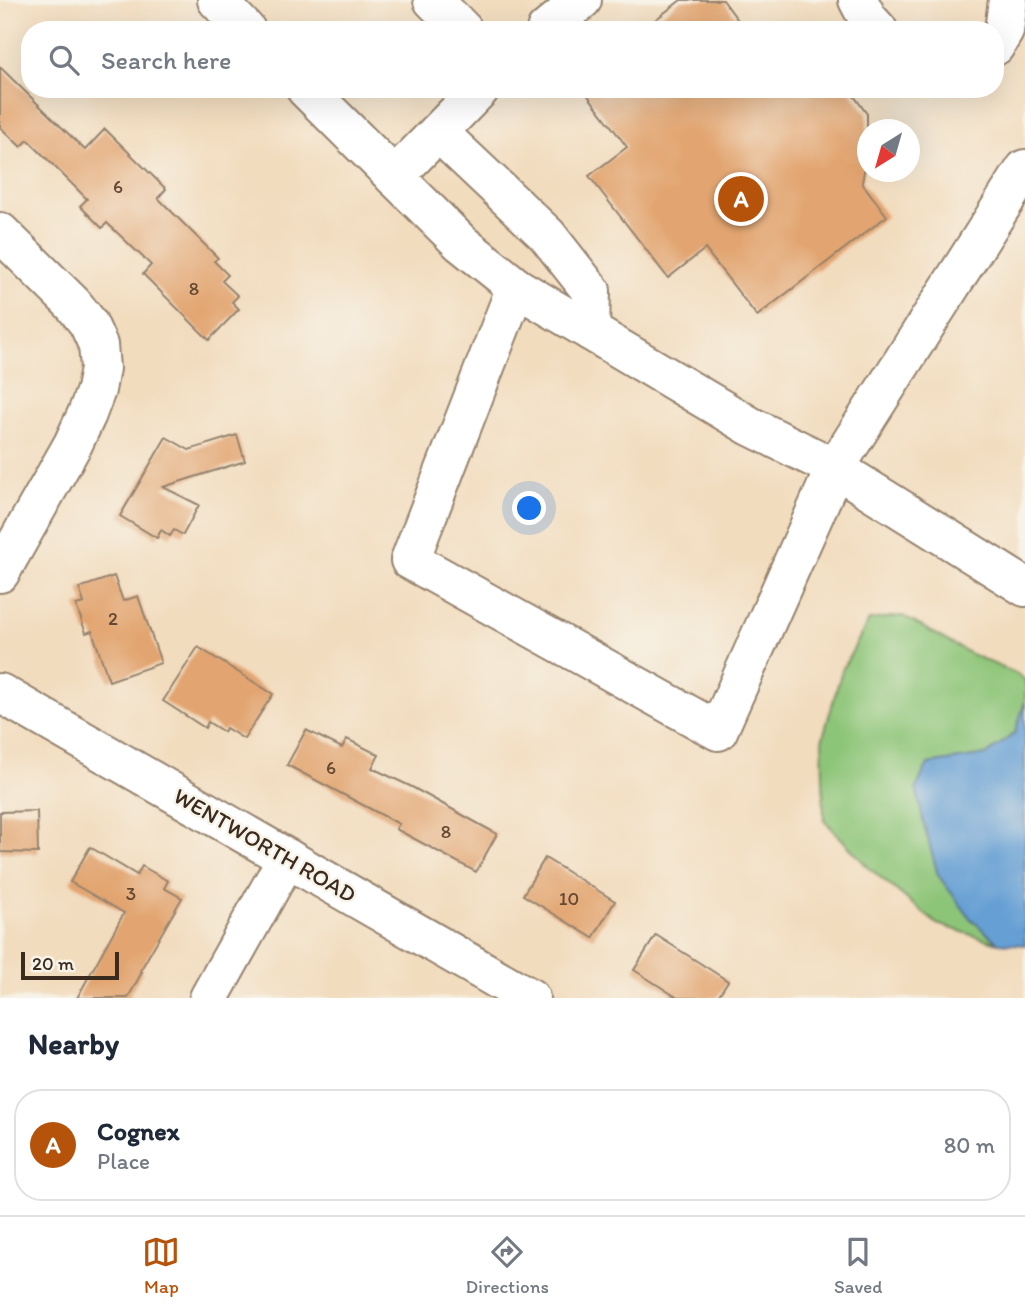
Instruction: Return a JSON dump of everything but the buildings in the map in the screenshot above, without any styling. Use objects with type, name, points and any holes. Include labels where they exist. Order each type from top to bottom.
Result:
[{"type":"street","points":[[216,0],[237,21]]},
{"type":"street","points":[[433,0],[454,21]]},
{"type":"street","points":[[556,21],[582,0]]},
{"type":"street","points":[[858,0],[870,21]]},
{"type":"street","points":[[1004,31],[1008,0]]},
{"type":"street","points":[[315,98],[461,243],[516,287],[750,426],[835,468],[1025,587]]},
{"type":"street","points":[[394,177],[471,98]]},
{"type":"street","points":[[438,132],[547,235],[591,291],[590,331]]},
{"type":"street","points":[[516,287],[410,561],[718,731],[835,468],[1025,169]]},
{"type":"street","points":[[0,232],[73,304],[88,323],[98,345],[100,368],[88,414],[0,573]]},
{"type":"street","name":"WENTWORTH ROAD","points":[[0,693],[530,998]]},
{"type":"street","points":[[209,998],[287,858]]},
{"type":"green space","points":[[903,616],[1025,680],[1025,702],[1015,733],[986,755],[928,764],[970,918],[998,943],[937,924],[868,867],[824,820],[822,741],[842,670],[869,620]]},
{"type":"water","points":[[1025,702],[1025,945],[998,943],[970,918],[938,875],[916,788],[928,764],[986,755],[1015,733]]},
{"type":"place","name":"Cognex","points":[[741,199]]}]
